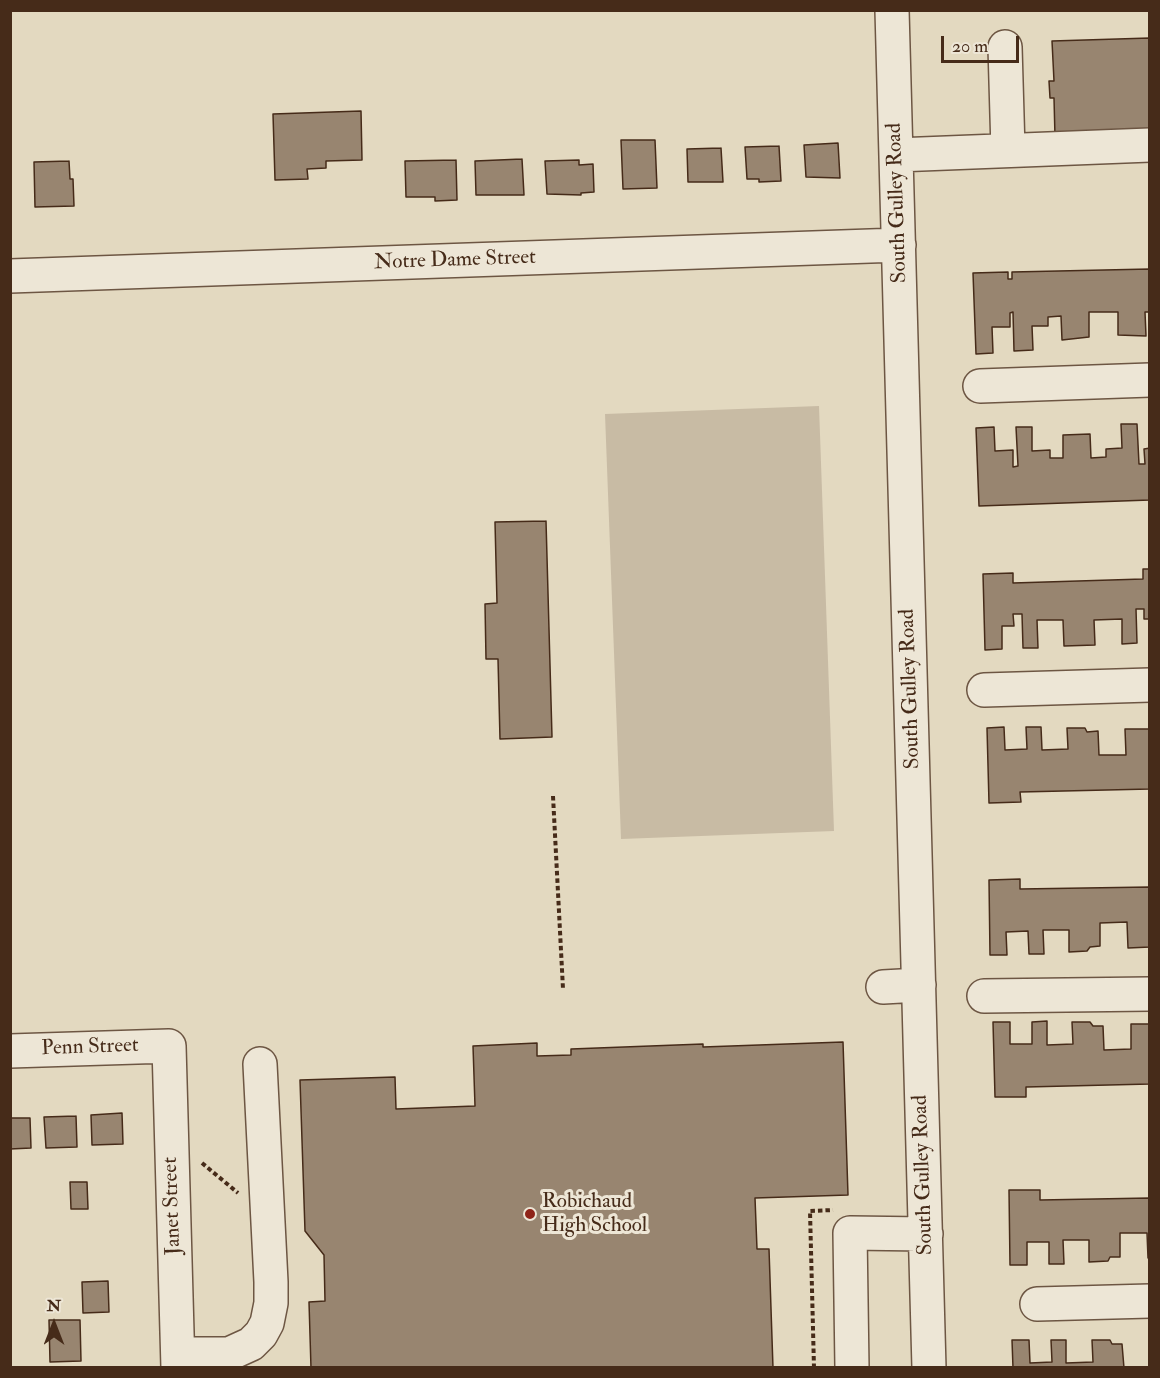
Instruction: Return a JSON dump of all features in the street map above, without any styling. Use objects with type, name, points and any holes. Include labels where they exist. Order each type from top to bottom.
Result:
[{"type":"street","name":"South Gulley Road","points":[[892,10],[929,1368]]},
{"type":"street","points":[[1005,47],[1008,150]]},
{"type":"street","points":[[896,154],[1149,145]]},
{"type":"street","name":"Notre Dame Street","points":[[10,276],[899,245]]},
{"type":"street","points":[[980,386],[1149,380]]},
{"type":"street","points":[[984,690],[1149,685]]},
{"type":"street","points":[[884,987],[919,985]]},
{"type":"street","points":[[984,996],[1149,994]]},
{"type":"street","name":"Penn Street","points":[[10,1051],[169,1046]]},
{"type":"street","name":"Janet Street","points":[[169,1046],[178,1361]]},
{"type":"street","points":[[178,1361],[229,1354],[251,1344],[261,1334],[267,1323],[271,1303],[271,1282],[260,1064]]},
{"type":"street","points":[[852,1368],[850,1233],[926,1234]]},
{"type":"street","points":[[1037,1304],[1149,1301]]},
{"type":"path","points":[[553,796],[564,989]]},
{"type":"path","points":[[202,1162],[243,1197]]},
{"type":"shaded area","points":[[819,406],[834,831],[621,839],[605,414]]},
{"type":"building","points":[[1150,38],[1150,133],[1055,137],[1054,98],[1050,98],[1049,81],[1054,81],[1052,41]]},
{"type":"building","points":[[361,111],[362,160],[326,161],[326,168],[307,169],[308,179],[275,180],[273,114]]},
{"type":"building","points":[[621,140],[655,140],[657,188],[623,189]]},
{"type":"building","points":[[838,143],[840,178],[806,177],[804,145]]},
{"type":"building","points":[[779,146],[781,181],[759,182],[759,179],[747,179],[745,147]]},
{"type":"building","points":[[721,148],[723,182],[688,182],[687,149]]},
{"type":"building","points":[[522,159],[524,195],[476,195],[475,161]]},
{"type":"building","points":[[456,160],[457,200],[435,201],[435,197],[406,197],[405,161]]},
{"type":"building","points":[[579,160],[579,165],[593,164],[594,192],[581,193],[581,195],[547,194],[545,161]]},
{"type":"building","points":[[69,161],[70,179],[73,179],[74,206],[35,207],[34,162]]},
{"type":"building","points":[[1150,269],[1150,312],[1145,312],[1146,336],[1118,335],[1118,312],[1089,312],[1089,337],[1062,340],[1061,316],[1048,317],[1048,326],[1032,326],[1033,350],[1014,351],[1013,312],[1010,313],[1010,327],[992,327],[993,353],[976,354],[973,273],[1008,272],[1008,279],[1012,279],[1012,272]]},
{"type":"building","points":[[1121,424],[1137,424],[1139,464],[1145,464],[1144,449],[1150,448],[1150,500],[979,506],[976,428],[994,427],[995,451],[1013,450],[1013,467],[1018,466],[1016,427],[1032,427],[1032,451],[1050,450],[1050,458],[1063,458],[1063,435],[1090,434],[1091,458],[1106,457],[1106,449],[1122,448]]},
{"type":"building","points":[[546,521],[552,737],[500,739],[498,659],[486,659],[485,604],[497,603],[495,522]]},
{"type":"building","points":[[1143,569],[1150,569],[1150,619],[1144,619],[1144,609],[1136,609],[1137,643],[1122,644],[1122,619],[1094,620],[1095,645],[1064,646],[1063,620],[1037,620],[1038,648],[1023,648],[1022,614],[1013,614],[1014,626],[1002,626],[1002,649],[985,650],[983,574],[1013,573],[1013,583],[1143,579]]},
{"type":"building","points":[[1004,727],[1005,750],[1027,749],[1026,727],[1041,727],[1042,750],[1068,749],[1067,728],[1085,728],[1087,732],[1098,731],[1099,755],[1126,755],[1125,729],[1150,729],[1150,789],[1020,792],[1021,802],[989,803],[987,728]]},
{"type":"building","points":[[1020,879],[1020,889],[1150,887],[1150,947],[1128,948],[1127,922],[1100,923],[1100,946],[1090,947],[1087,951],[1069,952],[1069,930],[1043,930],[1044,954],[1029,954],[1028,931],[1006,932],[1007,955],[990,955],[989,880]]},
{"type":"building","points":[[1047,1021],[1047,1045],[1073,1044],[1072,1022],[1090,1022],[1093,1026],[1103,1026],[1104,1050],[1131,1049],[1131,1024],[1150,1024],[1150,1084],[1026,1087],[1026,1097],[995,1097],[993,1022],[1010,1022],[1010,1044],[1032,1044],[1032,1022]]},
{"type":"building","name":"Robichaud High School","points":[[843,1042],[848,1195],[755,1198],[757,1249],[769,1249],[773,1368],[311,1368],[309,1302],[325,1301],[324,1255],[305,1231],[300,1080],[395,1077],[396,1109],[475,1106],[473,1046],[537,1043],[537,1056],[571,1055],[571,1049]]},
{"type":"building","points":[[122,1113],[123,1144],[92,1145],[91,1115]]},
{"type":"building","points":[[76,1116],[77,1147],[46,1148],[44,1117]]},
{"type":"building","points":[[10,1118],[30,1118],[31,1148],[10,1149]]},
{"type":"building","points":[[70,1182],[87,1182],[88,1209],[71,1209]]},
{"type":"building","points":[[1009,1190],[1040,1190],[1040,1200],[1150,1198],[1150,1258],[1148,1258],[1147,1233],[1120,1233],[1120,1257],[1110,1257],[1108,1261],[1089,1262],[1089,1240],[1063,1240],[1064,1264],[1049,1264],[1049,1242],[1027,1242],[1027,1265],[1010,1265]]},
{"type":"building","points":[[108,1281],[109,1312],[83,1313],[82,1282]]},
{"type":"building","points":[[49,1320],[80,1320],[81,1361],[50,1362]]},
{"type":"building","points":[[1012,1340],[1029,1340],[1030,1363],[1052,1362],[1051,1340],[1066,1340],[1066,1363],[1093,1362],[1092,1340],[1110,1340],[1112,1344],[1122,1344],[1124,1368],[1013,1368]]},
{"type":"place","name":"Robichaud High School","points":[[530,1214]]}]
